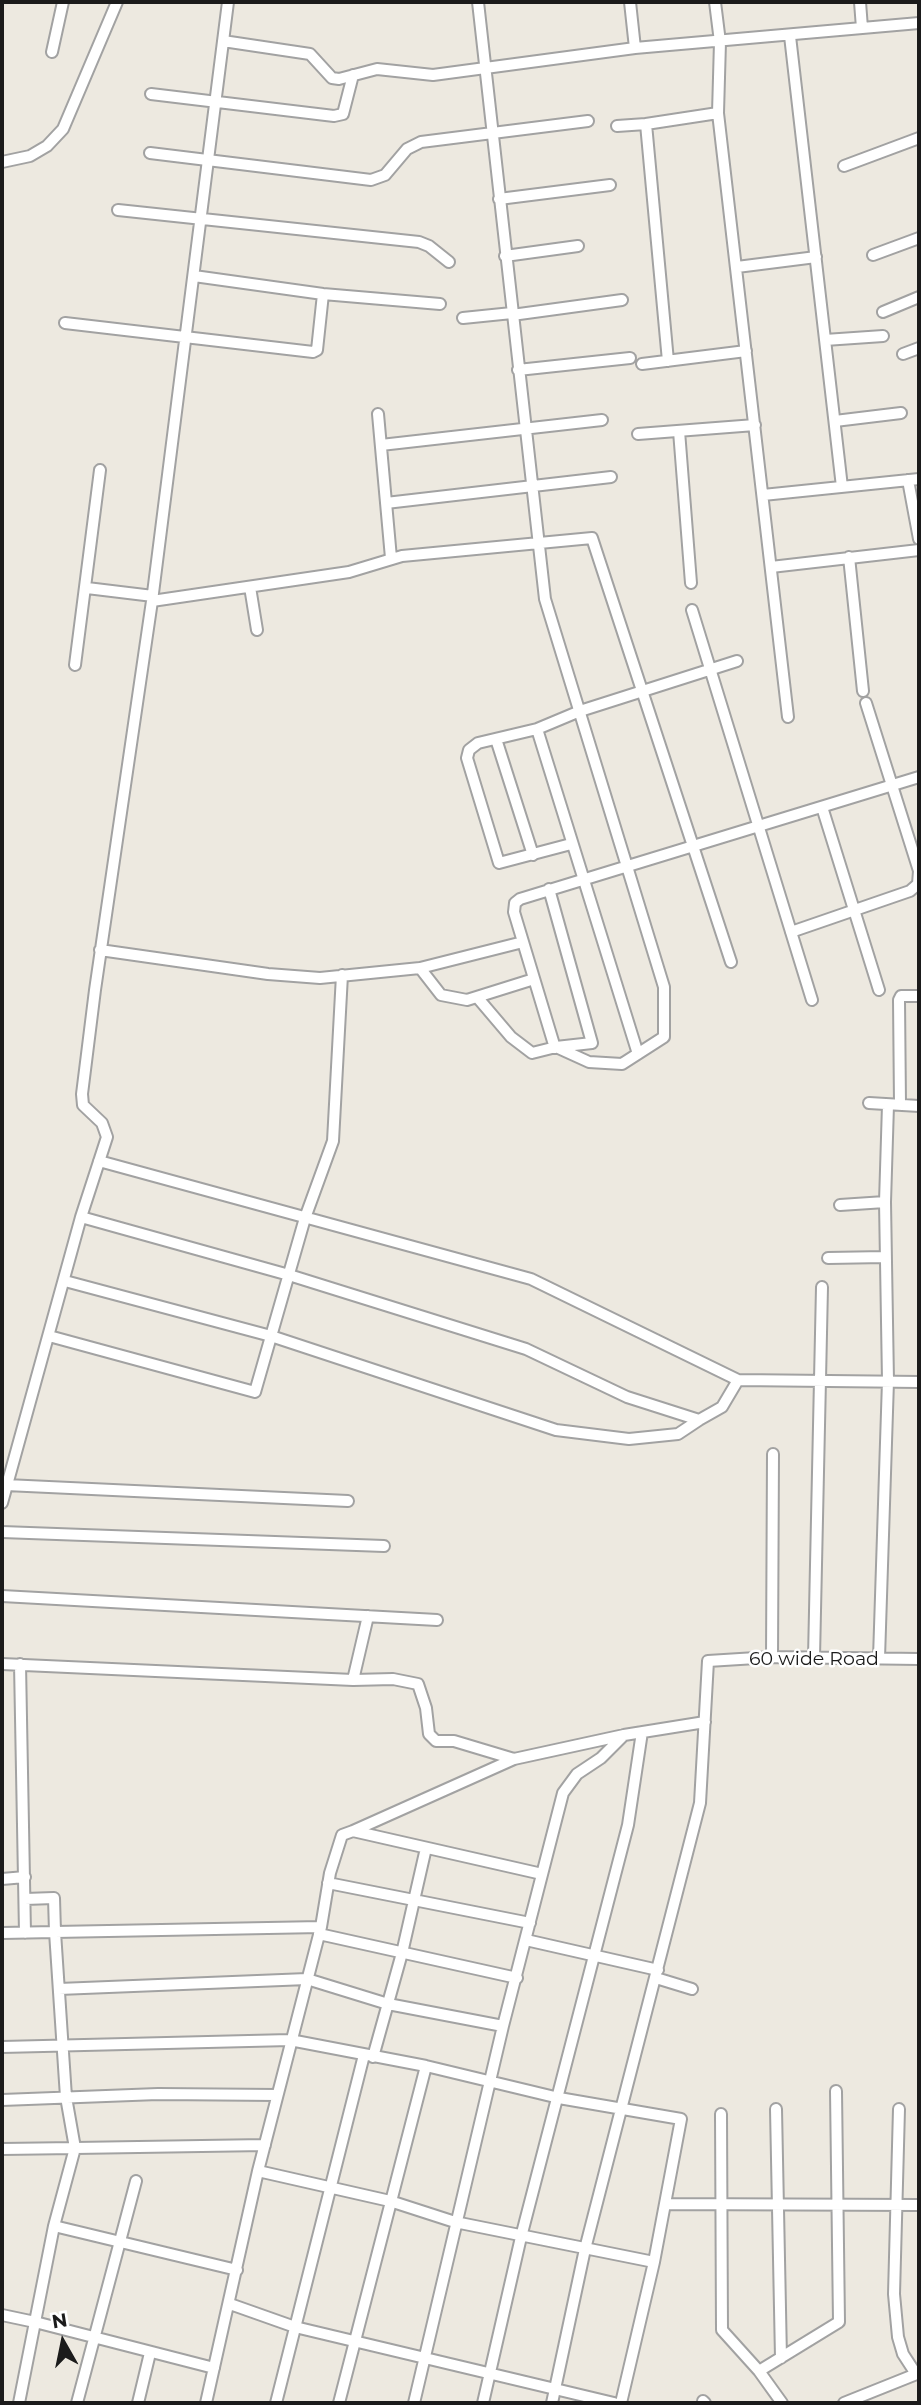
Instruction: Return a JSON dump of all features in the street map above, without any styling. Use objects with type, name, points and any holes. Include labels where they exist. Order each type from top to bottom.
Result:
[{"type":"street","points":[[52,52],[63,2]]},
{"type":"street","points":[[2,162],[30,156],[47,146],[63,129],[117,2]]},
{"type":"street","points":[[2,1503],[81,1217],[107,1137],[102,1123],[83,1105],[82,1094],[100,950],[153,599],[228,2]]},
{"type":"street","points":[[478,2],[545,599],[628,866],[663,987],[664,1037],[622,1064],[589,1062],[555,1047],[514,912],[515,903],[549,889],[628,866],[694,845],[758,827],[919,777]]},
{"type":"street","points":[[630,2],[635,48]]},
{"type":"street","points":[[715,2],[720,42],[718,113],[788,717]]},
{"type":"street","points":[[860,2],[862,28]]},
{"type":"street","points":[[223,41],[310,54],[317,58],[332,78],[377,69],[422,76],[635,48],[919,23]]},
{"type":"street","points":[[790,36],[842,487]]},
{"type":"street","points":[[151,94],[338,116],[343,114],[353,75]]},
{"type":"street","points":[[617,126],[718,113]]},
{"type":"street","points":[[150,153],[371,180],[385,174],[407,149],[421,142],[588,121]]},
{"type":"street","points":[[646,124],[668,361]]},
{"type":"street","points":[[844,166],[919,138]]},
{"type":"street","points":[[499,199],[610,185]]},
{"type":"street","points":[[118,211],[419,242],[429,246],[449,262]]},
{"type":"street","points":[[873,255],[919,237]]},
{"type":"street","points":[[505,256],[578,246]]},
{"type":"street","points":[[737,267],[816,257]]},
{"type":"street","points":[[194,276],[323,294],[440,304]]},
{"type":"street","points":[[65,323],[316,351],[323,294]]},
{"type":"street","points":[[883,312],[919,297]]},
{"type":"street","points":[[463,318],[622,300]]},
{"type":"street","points":[[825,340],[883,336]]},
{"type":"street","points":[[903,354],[919,348]]},
{"type":"street","points":[[642,364],[746,351]]},
{"type":"street","points":[[518,370],[630,358]]},
{"type":"street","points":[[835,421],[901,413]]},
{"type":"street","points":[[378,414],[390,558]]},
{"type":"street","points":[[381,445],[602,420]]},
{"type":"street","points":[[638,434],[755,425]]},
{"type":"street","points":[[679,431],[691,583]]},
{"type":"street","points":[[75,665],[87,588],[100,470]]},
{"type":"street","points":[[386,503],[611,478]]},
{"type":"street","points":[[763,495],[914,479],[919,539]]},
{"type":"street","points":[[87,588],[153,599],[349,572],[390,558],[592,538],[731,962]]},
{"type":"street","points":[[771,567],[919,550]]},
{"type":"street","points":[[849,557],[863,691]]},
{"type":"street","points":[[250,587],[257,630]]},
{"type":"street","points":[[692,610],[812,1000]]},
{"type":"street","points":[[571,844],[505,864],[496,860],[467,758],[469,750],[478,743],[537,729],[580,711],[737,661]]},
{"type":"street","points":[[791,932],[910,891],[918,884],[919,872],[866,703]]},
{"type":"street","points":[[537,729],[638,1054]]},
{"type":"street","points":[[496,739],[533,855]]},
{"type":"street","points":[[822,807],[879,990]]},
{"type":"street","points":[[477,997],[512,1037],[532,1053],[555,1047],[592,1043],[549,889]]},
{"type":"street","points":[[100,950],[268,974],[320,978],[420,968],[523,942]]},
{"type":"street","points":[[420,968],[442,995],[467,1000],[534,979]]},
{"type":"street","points":[[49,1336],[255,1392],[305,1218],[333,1141],[342,975]]},
{"type":"street","points":[[879,1658],[888,1381],[885,1202],[894,1104],[899,1000],[901,996],[919,996]]},
{"type":"street","points":[[869,1103],[919,1105]]},
{"type":"street","points":[[99,1161],[531,1279],[738,1380],[919,1382]]},
{"type":"street","points":[[841,1205],[885,1202]]},
{"type":"street","points":[[81,1217],[289,1275],[526,1349],[627,1397],[699,1420]]},
{"type":"street","points":[[828,1258],[885,1256]]},
{"type":"street","points":[[65,1281],[271,1336],[556,1430],[629,1439],[678,1434],[722,1408],[738,1380]]},
{"type":"street","points":[[814,1657],[822,1287]]},
{"type":"street","points":[[772,1657],[773,1454]]},
{"type":"street","points":[[6,1485],[348,1501]]},
{"type":"street","points":[[2,1532],[384,1546]]},
{"type":"street","points":[[2,1596],[437,1620]]},
{"type":"street","points":[[353,1680],[368,1616]]},
{"type":"street","name":"60 wide Road","points":[[705,1722],[708,1661],[772,1657],[919,1659]]},
{"type":"street","points":[[2,1664],[353,1680],[393,1679],[418,1684],[426,1708],[429,1734],[436,1741],[454,1741],[514,1759]]},
{"type":"street","points":[[20,1664],[25,1933]]},
{"type":"street","points":[[206,2403],[258,2171],[342,1835],[514,1759],[624,1735],[705,1722],[700,1803],[585,2249],[552,2403]]},
{"type":"street","points":[[483,2403],[521,2237],[628,1825],[642,1732]]},
{"type":"street","points":[[414,2403],[455,2222],[563,1793],[577,1774],[601,1758],[624,1735]]},
{"type":"street","points":[[353,1830],[542,1874]]},
{"type":"street","points":[[276,2403],[329,2187],[369,2056],[388,2004],[426,1848]]},
{"type":"street","points":[[2,1879],[25,1877]]},
{"type":"street","points":[[328,1883],[530,1923]]},
{"type":"street","points":[[19,2403],[54,2226],[75,2148],[66,2097],[54,1898],[25,1899]]},
{"type":"street","points":[[2,1933],[320,1930],[402,1953],[517,1978]]},
{"type":"street","points":[[526,1940],[593,1955],[657,1974],[692,1989]]},
{"type":"street","points":[[60,1989],[307,1979],[388,2004],[503,2026]]},
{"type":"street","points":[[2,2047],[290,2040],[426,2066],[559,2098],[681,2119],[654,2262],[621,2403]]},
{"type":"street","points":[[339,2403],[426,2066]]},
{"type":"street","points":[[759,2371],[839,2322],[836,2091]]},
{"type":"street","points":[[2,2100],[277,2095]]},
{"type":"street","points":[[776,2109],[781,2358]]},
{"type":"street","points":[[844,2403],[918,2373],[903,2354],[898,2337],[895,2205],[899,2109]]},
{"type":"street","points":[[721,2114],[722,2330],[759,2371],[782,2403]]},
{"type":"street","points":[[2,2149],[265,2145]]},
{"type":"street","points":[[258,2171],[390,2201],[455,2222],[654,2262]]},
{"type":"street","points":[[77,2403],[117,2241],[135,2181]]},
{"type":"street","points":[[665,2204],[919,2206]]},
{"type":"street","points":[[54,2226],[237,2270]]},
{"type":"street","points":[[230,2304],[295,2327],[614,2403]]},
{"type":"street","points":[[2,2315],[214,2368]]},
{"type":"street","points":[[138,2403],[150,2353]]}]
